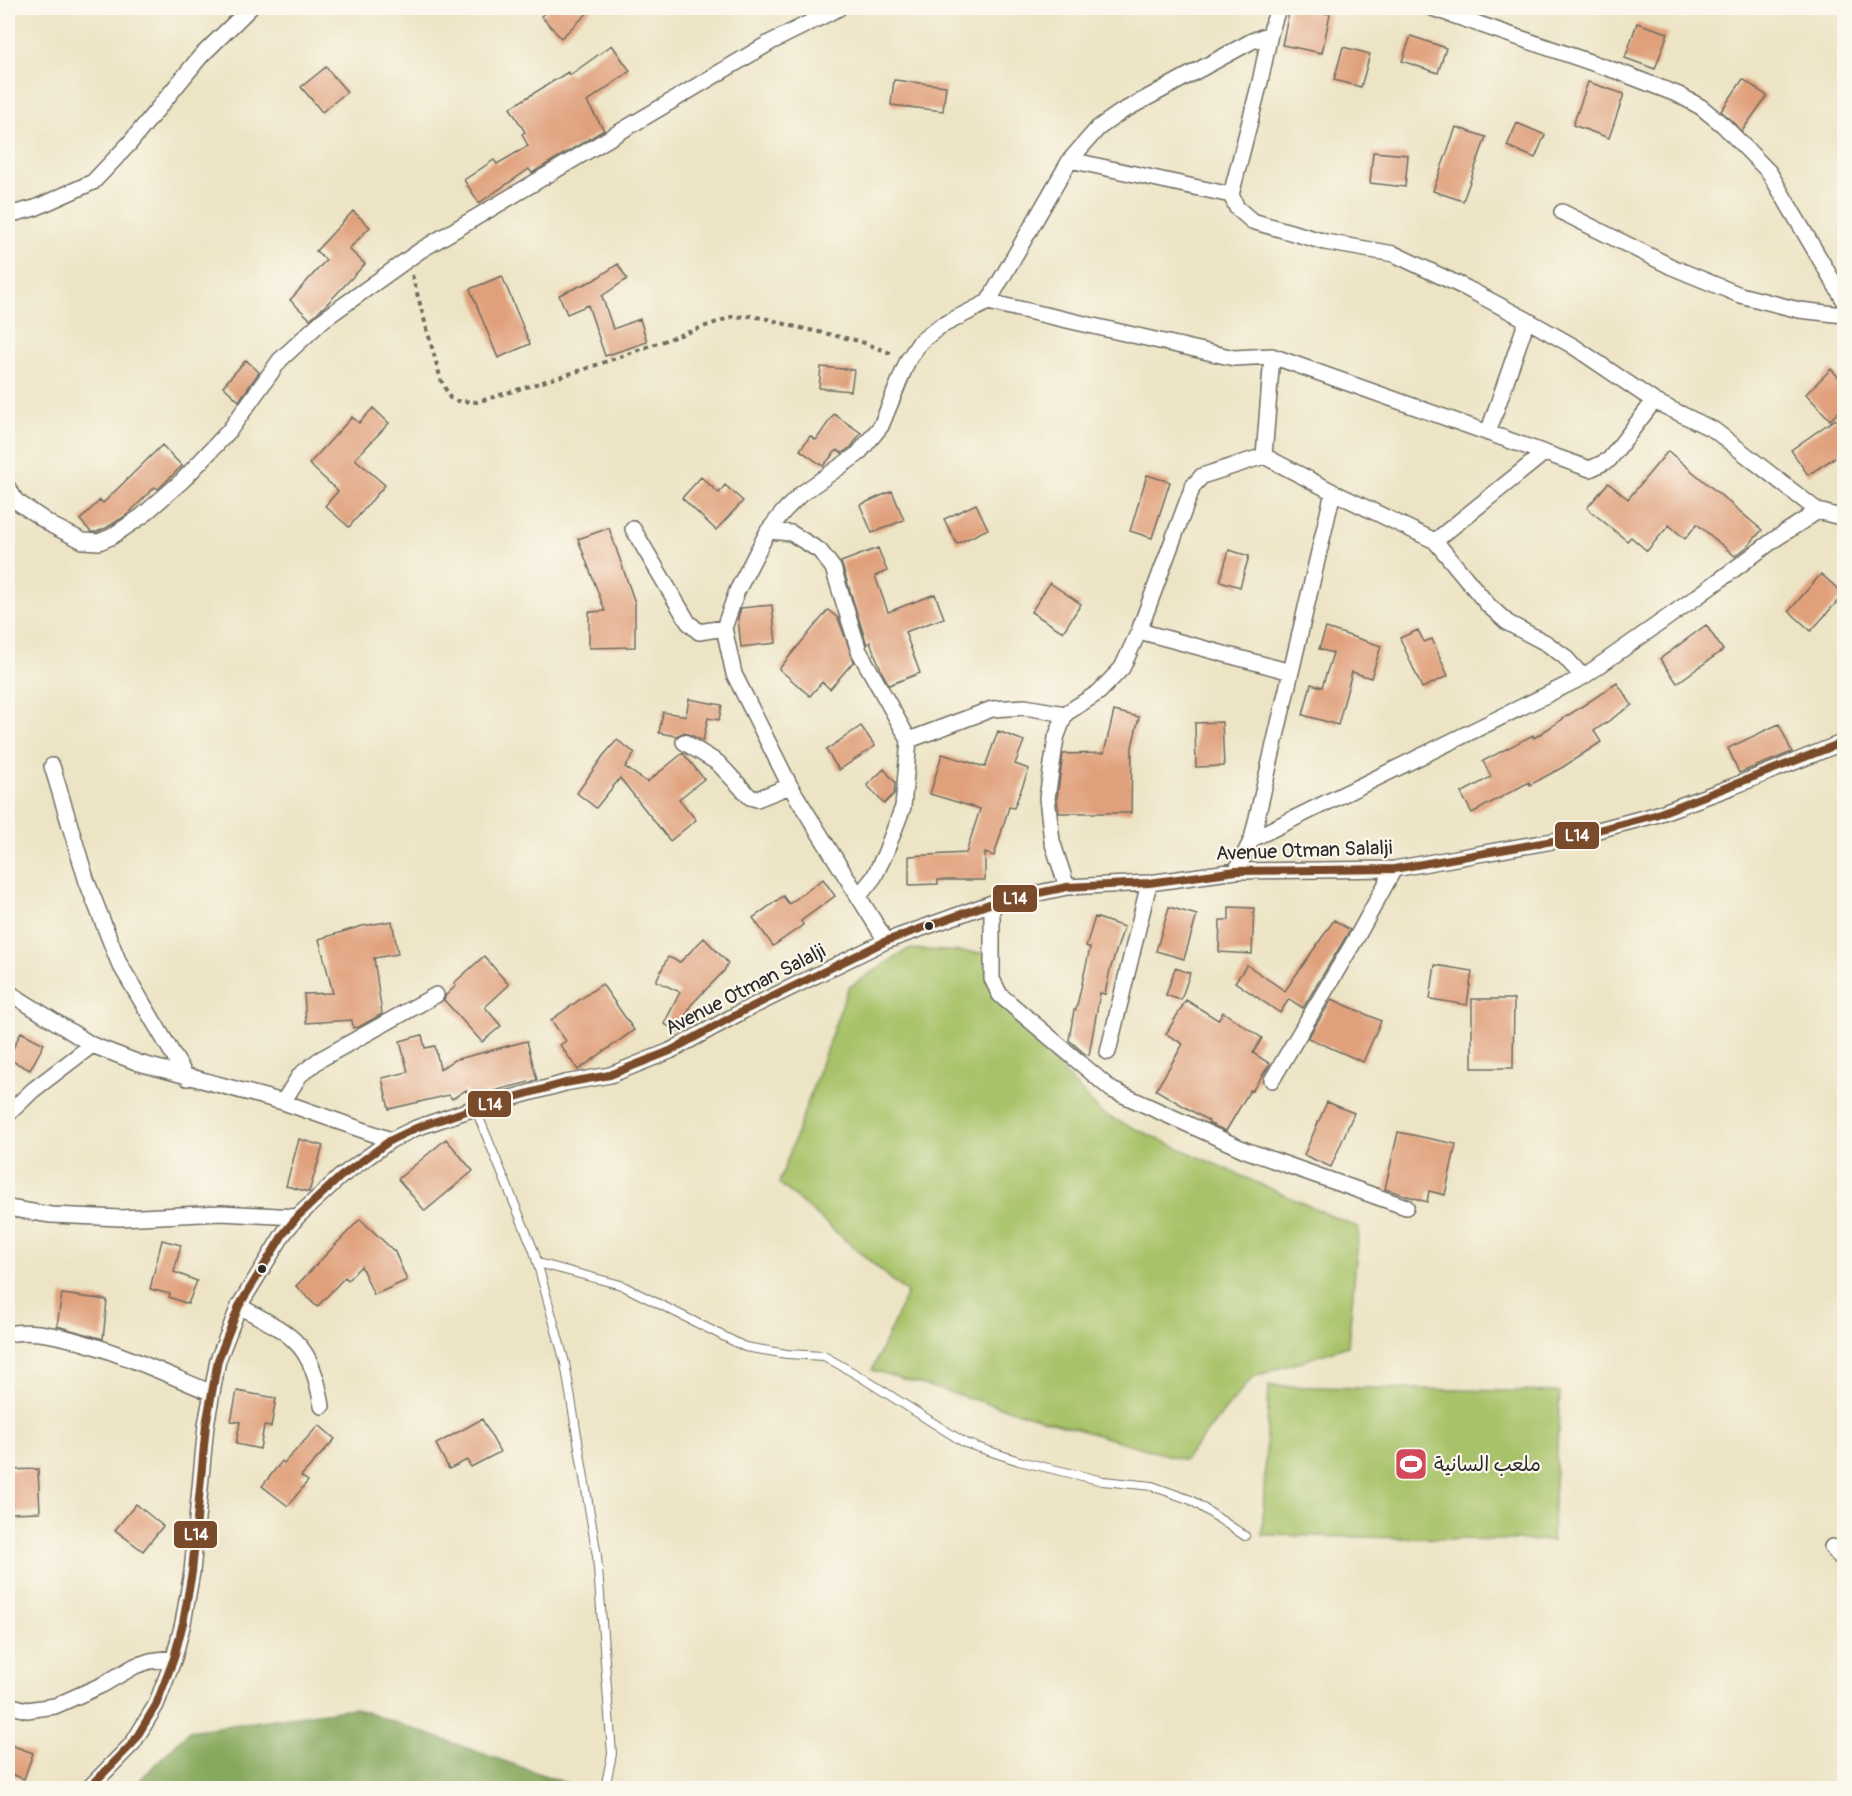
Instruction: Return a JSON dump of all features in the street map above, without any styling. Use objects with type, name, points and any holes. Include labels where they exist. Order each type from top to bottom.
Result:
[{"type":"street","points":[[8,214],[35,208],[93,182],[129,144],[200,57],[250,8]]},
{"type":"street","points":[[8,488],[16,501],[83,541],[99,542],[111,537],[142,516],[183,480],[229,431],[280,360],[323,320],[407,260],[468,221],[771,42],[839,8]]},
{"type":"street","points":[[1278,8],[1231,195],[1237,208],[1252,221],[1324,242],[1394,254],[1466,288],[1573,346],[1654,401],[1714,430],[1818,511],[1845,518]]},
{"type":"street","points":[[1432,8],[1601,65],[1679,95],[1701,107],[1723,125],[1768,172],[1845,300]]},
{"type":"street","points":[[886,941],[790,786],[734,674],[724,628],[737,591],[768,531],[801,494],[858,454],[881,426],[908,360],[920,342],[939,327],[988,302],[1070,160],[1098,128],[1121,112],[1252,41],[1270,34]]},
{"type":"street","points":[[1070,160],[1231,195]]},
{"type":"street","points":[[1562,212],[1671,267],[1740,295],[1799,310],[1845,315]]},
{"type":"street","points":[[988,302],[1234,358],[1272,356],[1590,469],[1609,460],[1654,401]]},
{"type":"street","points":[[1488,434],[1527,320]]},
{"type":"street","points":[[1264,456],[1272,356]]},
{"type":"street","points":[[1435,541],[1543,454]]},
{"type":"street","points":[[1067,887],[1052,841],[1047,798],[1056,738],[1065,714],[1099,692],[1122,668],[1139,631],[1193,486],[1202,476],[1264,456],[1435,541],[1488,605],[1508,623],[1546,643],[1564,656],[1582,676]]},
{"type":"street","points":[[1236,871],[1252,839],[1333,492]]},
{"type":"street","points":[[1252,839],[1582,676],[1818,511]]},
{"type":"street","points":[[633,529],[688,622],[699,632],[724,628]]},
{"type":"street","points":[[768,531],[791,533],[820,551],[833,568],[859,651],[909,740],[903,807],[878,870],[858,896]]},
{"type":"street","points":[[1139,631],[1291,672]]},
{"type":"street","points":[[909,740],[992,709],[1025,707],[1065,714]]},
{"type":"street","points":[[684,742],[718,763],[750,797],[758,799],[790,786]]},
{"type":"street","name":"Avenue Otman Salalji","points":[[89,1788],[133,1743],[156,1705],[174,1658],[192,1572],[206,1425],[218,1360],[239,1306],[284,1233],[297,1217],[340,1177],[391,1140],[416,1128],[475,1108],[565,1083],[610,1075],[670,1051],[743,1011],[886,941],[992,903],[1067,887],[1149,883],[1236,871],[1394,869],[1564,839],[1655,815],[1845,742]]},
{"type":"street","points":[[52,766],[87,882],[119,963],[187,1078]]},
{"type":"street","points":[[1272,1080],[1358,935],[1394,869]]},
{"type":"street","points":[[1108,1052],[1149,883]]},
{"type":"street","points":[[992,903],[992,979],[1000,994],[1112,1090],[1245,1150],[1406,1207]]},
{"type":"street","points":[[8,992],[92,1045],[187,1078],[283,1102],[391,1140]]},
{"type":"street","points":[[283,1102],[300,1075],[319,1060],[436,995]]},
{"type":"street","points":[[8,1114],[33,1090],[92,1045]]},
{"type":"street","points":[[8,1208],[51,1215],[122,1218],[221,1213],[297,1217]]},
{"type":"street","points":[[239,1306],[295,1339],[314,1369],[322,1406]]},
{"type":"street","points":[[8,1334],[22,1331],[39,1332],[69,1339],[212,1393]]},
{"type":"street","points":[[1832,1547],[1845,1563]]},
{"type":"street","points":[[8,1705],[27,1710],[55,1706],[102,1685],[135,1666],[150,1661],[174,1658]]},
{"type":"lane","points":[[475,1108],[534,1251],[565,1363],[597,1557],[612,1754],[605,1788]]},
{"type":"lane","points":[[538,1263],[621,1285],[745,1347],[824,1356],[965,1443],[1019,1461],[1103,1481],[1152,1486],[1191,1500],[1245,1536]]},
{"type":"path","points":[[407,260],[441,380],[450,398],[457,401],[477,402],[636,352],[730,317],[751,316],[768,319],[859,341],[908,360]]},
{"type":"green space","points":[[908,949],[986,953],[1001,1005],[1102,1114],[1359,1228],[1348,1346],[1253,1377],[1184,1460],[872,1370],[907,1293],[779,1183],[848,988]]},
{"type":"green space","name":"ملعب السانية","points":[[1269,1386],[1560,1392],[1552,1541],[1262,1535]]},
{"type":"green space","points":[[354,1708],[580,1788],[132,1788],[189,1731]]},
{"type":"building","points":[[550,8],[593,8],[561,38],[541,16]]},
{"type":"building","points":[[1290,8],[1330,14],[1322,53],[1282,45]]},
{"type":"building","points":[[1637,23],[1668,33],[1655,69],[1625,58]]},
{"type":"building","points":[[1411,36],[1446,48],[1438,73],[1402,61]]},
{"type":"building","points":[[612,45],[630,71],[587,102],[604,130],[532,173],[529,169],[479,203],[464,180],[494,160],[497,164],[528,146],[522,134],[525,132],[510,108],[568,72],[570,75]]},
{"type":"building","points":[[1343,47],[1370,54],[1361,87],[1334,80]]},
{"type":"building","points":[[326,67],[347,92],[322,112],[301,87]]},
{"type":"building","points":[[1743,79],[1767,96],[1742,131],[1721,111]]},
{"type":"building","points":[[894,80],[946,86],[943,111],[891,105]]},
{"type":"building","points":[[1588,82],[1624,94],[1609,138],[1573,125]]},
{"type":"building","points":[[1517,123],[1545,135],[1535,158],[1507,146]]},
{"type":"building","points":[[1456,127],[1486,137],[1463,201],[1433,191]]},
{"type":"building","points":[[1373,152],[1408,155],[1405,187],[1370,183]]},
{"type":"building","points":[[353,211],[370,227],[349,249],[365,264],[310,319],[290,300],[326,260],[316,251]]},
{"type":"building","points":[[618,264],[627,279],[602,296],[613,329],[640,319],[647,342],[605,356],[588,305],[567,314],[559,295],[594,280]]},
{"type":"building","points":[[502,276],[530,344],[498,358],[470,289]]},
{"type":"building","points":[[246,360],[259,372],[239,401],[223,386]]},
{"type":"building","points":[[821,367],[854,370],[851,391],[819,388]]},
{"type":"building","points":[[1831,369],[1845,384],[1845,406],[1830,420],[1806,394]]},
{"type":"building","points":[[373,408],[389,423],[355,459],[385,485],[349,527],[325,506],[338,491],[309,464],[352,417],[359,423]]},
{"type":"building","points":[[834,414],[861,433],[851,447],[842,453],[837,450],[823,466],[800,450],[810,436],[816,440]]},
{"type":"building","points":[[1835,419],[1845,432],[1845,451],[1808,475],[1791,450]]},
{"type":"building","points":[[162,445],[182,466],[158,489],[155,487],[127,515],[106,528],[91,532],[80,520],[100,500],[103,503]]},
{"type":"building","points":[[1668,451],[1762,530],[1747,547],[1735,556],[1697,524],[1685,539],[1669,525],[1647,551],[1631,537],[1627,541],[1587,508],[1608,483],[1628,499]]},
{"type":"building","points":[[1147,475],[1170,482],[1152,538],[1130,531]]},
{"type":"building","points":[[701,477],[719,493],[725,485],[743,501],[716,530],[682,498]]},
{"type":"building","points":[[892,491],[904,520],[872,533],[860,505]]},
{"type":"building","points":[[976,504],[988,529],[957,544],[944,519]]},
{"type":"building","points":[[609,528],[635,603],[635,647],[589,648],[589,612],[605,611],[578,539]]},
{"type":"building","points":[[878,548],[887,571],[875,576],[888,612],[935,594],[944,618],[905,632],[920,673],[889,685],[870,642],[867,645],[841,562]]},
{"type":"building","points":[[1229,550],[1249,556],[1240,587],[1220,581]]},
{"type":"building","points":[[1821,574],[1844,594],[1811,631],[1789,611]]},
{"type":"building","points":[[1050,583],[1081,604],[1063,632],[1031,612]]},
{"type":"building","points":[[772,605],[776,643],[741,647],[738,618],[741,608]]},
{"type":"building","points":[[828,610],[838,618],[854,661],[830,689],[822,682],[810,696],[779,669]]},
{"type":"building","points":[[1706,625],[1723,650],[1677,683],[1660,659]]},
{"type":"building","points":[[1326,628],[1381,646],[1371,678],[1352,672],[1338,725],[1303,715],[1311,684],[1322,687],[1333,653],[1319,649]]},
{"type":"building","points":[[1418,630],[1424,642],[1432,639],[1448,676],[1422,688],[1400,638]]},
{"type":"building","points":[[1617,683],[1632,705],[1594,731],[1601,742],[1563,767],[1530,785],[1529,782],[1472,813],[1461,793],[1491,777],[1483,761],[1533,735],[1534,738]]},
{"type":"building","points":[[689,699],[722,705],[719,720],[708,718],[703,741],[685,732],[676,736],[659,733],[663,712],[686,716]]},
{"type":"building","points":[[1114,711],[1139,717],[1132,747],[1131,813],[1059,813],[1057,798],[1063,754],[1104,753]]},
{"type":"building","points":[[1222,722],[1224,766],[1196,767],[1195,723]]},
{"type":"building","points":[[1779,724],[1792,752],[1739,773],[1728,748]]},
{"type":"building","points":[[861,726],[875,746],[839,770],[826,750]]},
{"type":"building","points":[[998,731],[1024,741],[1015,764],[1029,769],[1014,808],[1009,807],[994,856],[985,853],[985,880],[938,880],[938,884],[909,885],[909,856],[966,853],[980,809],[930,794],[942,754],[985,767]]},
{"type":"building","points":[[617,740],[635,753],[625,767],[647,782],[683,753],[704,779],[679,799],[696,820],[670,841],[620,778],[596,808],[577,793]]},
{"type":"building","points":[[884,769],[895,782],[894,794],[884,804],[867,785]]},
{"type":"building","points":[[823,879],[835,896],[801,921],[803,925],[773,946],[753,918],[783,896],[789,904]]},
{"type":"building","points":[[1169,907],[1197,915],[1184,959],[1156,951]]},
{"type":"building","points":[[1229,907],[1254,908],[1252,954],[1219,952],[1220,920],[1229,920]]},
{"type":"building","points":[[1095,917],[1124,927],[1105,994],[1100,993],[1089,1055],[1069,1040],[1074,1010],[1076,1010],[1090,948],[1086,946]]},
{"type":"building","points":[[1334,920],[1350,930],[1303,1008],[1289,999],[1280,1013],[1235,982],[1247,965],[1285,991]]},
{"type":"building","points":[[392,921],[398,954],[374,958],[382,1014],[353,1028],[352,1020],[306,1023],[304,994],[333,993],[319,939],[362,926]]},
{"type":"building","points":[[704,938],[728,963],[724,971],[691,1005],[683,1023],[676,1030],[664,1024],[680,992],[656,981],[668,957],[680,962]]},
{"type":"building","points":[[484,956],[509,985],[485,1007],[501,1026],[482,1042],[444,1000],[456,986],[454,983]]},
{"type":"building","points":[[1435,965],[1472,971],[1467,1005],[1430,999]]},
{"type":"building","points":[[1175,968],[1190,973],[1181,1000],[1166,995]]},
{"type":"building","points":[[602,984],[634,1030],[578,1070],[560,1045],[566,1041],[551,1020]]},
{"type":"building","points":[[1332,999],[1381,1021],[1363,1062],[1308,1038]]},
{"type":"building","points":[[1472,999],[1514,999],[1513,1068],[1472,1068]]},
{"type":"building","points":[[1186,1000],[1218,1020],[1223,1012],[1262,1038],[1253,1053],[1270,1064],[1252,1091],[1250,1090],[1226,1131],[1208,1123],[1209,1121],[1156,1090],[1183,1044],[1166,1034]]},
{"type":"building","points":[[21,1032],[44,1044],[30,1070],[8,1059]]},
{"type":"building","points":[[422,1035],[425,1048],[435,1046],[440,1069],[454,1060],[527,1041],[537,1080],[486,1093],[472,1099],[466,1090],[452,1099],[449,1095],[389,1109],[382,1078],[408,1072],[400,1041]]},
{"type":"building","points":[[1327,1102],[1354,1113],[1331,1167],[1304,1155]]},
{"type":"building","points":[[1398,1132],[1456,1144],[1445,1195],[1429,1191],[1427,1202],[1385,1189]]},
{"type":"building","points":[[299,1139],[323,1146],[309,1192],[286,1186]]},
{"type":"building","points":[[446,1139],[473,1171],[425,1211],[398,1179]]},
{"type":"building","points":[[360,1219],[395,1252],[407,1280],[374,1295],[361,1266],[348,1280],[345,1277],[317,1307],[296,1286]]},
{"type":"building","points":[[162,1240],[181,1245],[174,1272],[197,1281],[188,1304],[169,1297],[170,1294],[150,1289]]},
{"type":"building","points":[[62,1294],[107,1300],[103,1339],[57,1326]]},
{"type":"building","points":[[237,1391],[276,1398],[271,1427],[264,1426],[260,1449],[236,1444],[240,1422],[231,1421]]},
{"type":"building","points":[[482,1419],[500,1452],[471,1467],[467,1460],[449,1469],[436,1444]]},
{"type":"building","points":[[319,1425],[335,1439],[301,1476],[308,1481],[288,1506],[262,1486],[282,1461],[284,1463]]},
{"type":"building","points":[[38,1469],[40,1512],[8,1513],[8,1470]]},
{"type":"building","points":[[136,1504],[163,1526],[143,1551],[115,1530]]},
{"type":"building","points":[[8,1744],[33,1753],[24,1779],[8,1773]]},
{"type":"transit line","name":"L14","points":[[89,1788],[133,1743],[156,1705],[174,1658],[192,1572],[206,1425],[218,1360],[239,1306],[284,1233],[297,1217],[340,1177],[391,1140],[416,1128],[475,1108],[565,1083],[610,1075],[670,1051],[743,1011],[886,941],[992,903],[1067,887],[1149,883],[1236,871],[1394,869],[1564,839],[1655,815],[1844,742]]},
{"type":"place","name":"ملعب السانية","points":[[1411,1464]]}]
